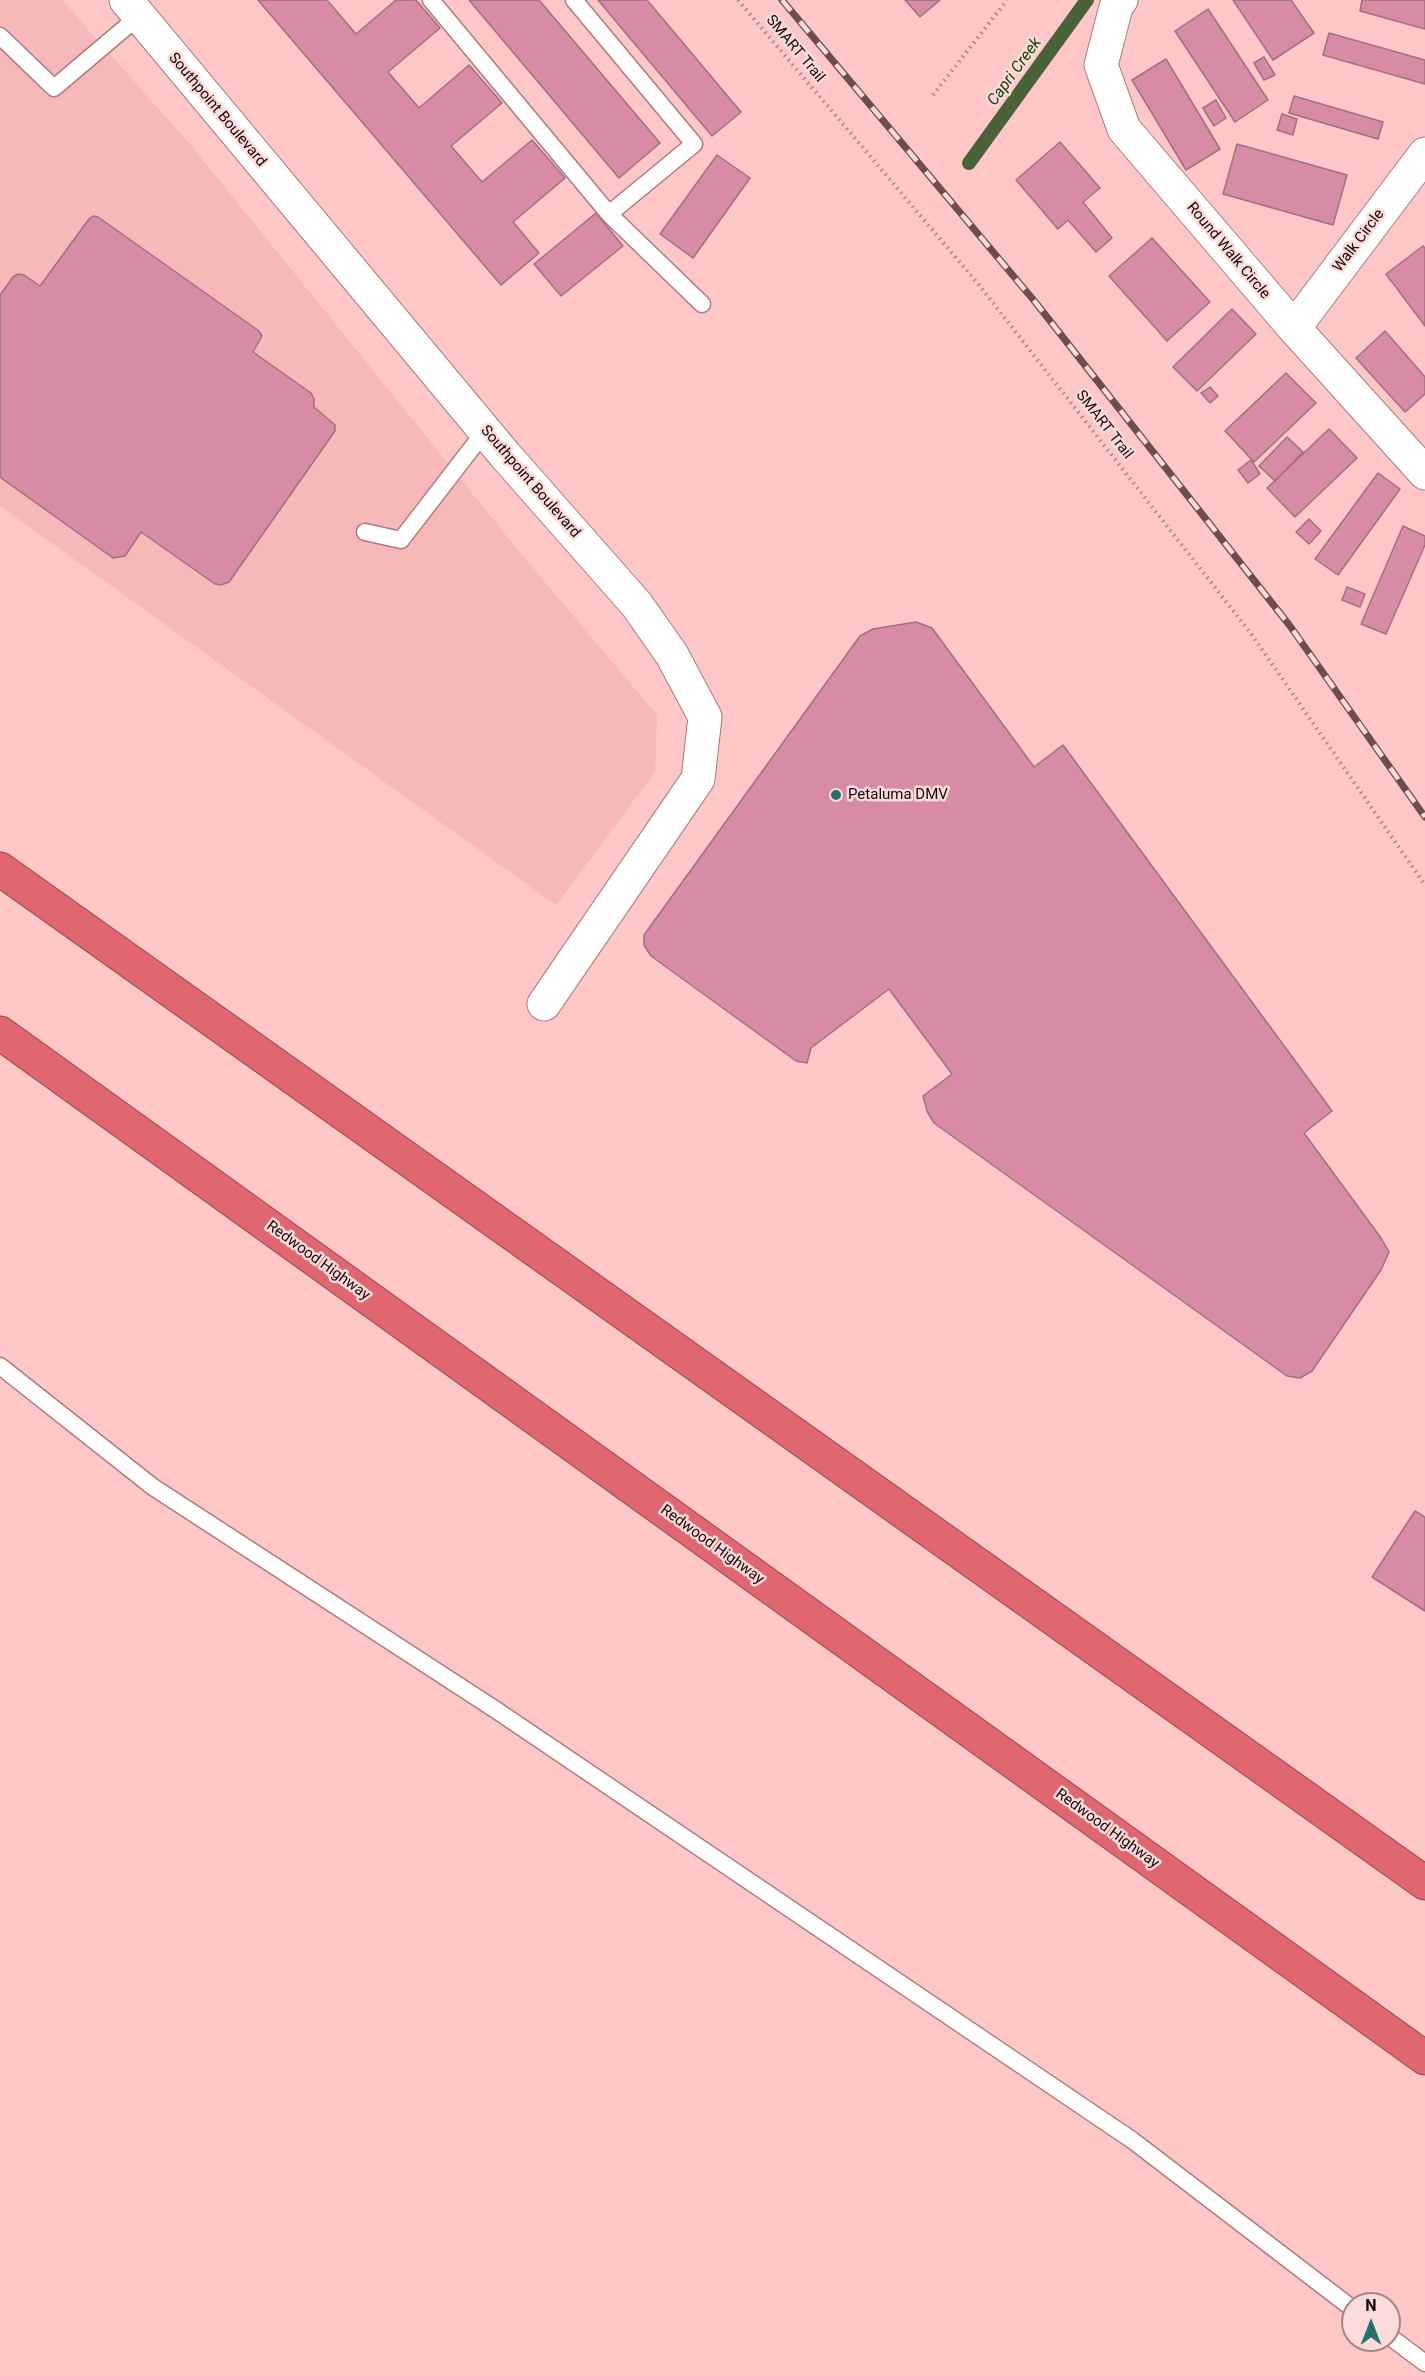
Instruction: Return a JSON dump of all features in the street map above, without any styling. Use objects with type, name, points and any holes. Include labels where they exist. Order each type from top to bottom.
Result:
[{"type":"highway","points":[[0,869],[1425,1883]]},
{"type":"highway","name":"Redwood Highway","points":[[0,1033],[1425,2058]]},
{"type":"street","name":"Round Walk Circle","points":[[1121,0],[1116,7],[1101,66],[1124,129],[1294,328],[1425,473]]},
{"type":"street","name":"Southpoint Boulevard","points":[[132,8],[485,431],[637,605],[672,655],[705,717],[698,780],[544,1004]]},
{"type":"street","name":"Walk Circle","points":[[1294,328],[1425,154]]},
{"type":"lane","points":[[431,0],[609,214],[702,304]]},
{"type":"lane","points":[[574,0],[694,144],[609,214]]},
{"type":"lane","points":[[0,36],[54,88],[132,8]]},
{"type":"lane","points":[[365,532],[401,540],[485,431]]},
{"type":"lane","points":[[0,1366],[153,1487],[496,1710],[1132,2140],[1341,2299]]},
{"type":"lane","points":[[1401,2345],[1425,2363]]},
{"type":"path","name":"SMART Trail","points":[[738,0],[979,285],[1252,635],[1425,885]]},
{"type":"path","points":[[933,94],[1007,0]]},
{"type":"shaded area","points":[[0,0],[62,0],[194,149],[522,555],[657,715],[655,772],[556,905],[0,506]]},
{"type":"building","points":[[258,0],[327,0],[356,34],[396,0],[416,0],[440,28],[388,72],[419,108],[469,65],[502,103],[451,146],[482,182],[532,140],[565,178],[513,222],[539,253],[501,285]]},
{"type":"building","points":[[469,0],[539,0],[660,143],[619,178]]},
{"type":"building","points":[[598,0],[647,0],[741,112],[712,136]]},
{"type":"building","points":[[905,0],[940,0],[920,17]]},
{"type":"building","points":[[1233,0],[1291,0],[1314,33],[1273,60]]},
{"type":"building","points":[[1362,0],[1425,0],[1425,29],[1360,11]]},
{"type":"building","points":[[1208,9],[1268,100],[1235,122],[1175,31]]},
{"type":"building","points":[[1329,33],[1425,60],[1425,84],[1323,55]]},
{"type":"building","points":[[1264,57],[1275,75],[1264,80],[1254,63]]},
{"type":"building","points":[[1166,59],[1220,149],[1186,170],[1132,80]]},
{"type":"building","points":[[1294,96],[1383,122],[1378,139],[1289,113]]},
{"type":"building","points":[[1216,100],[1226,118],[1214,126],[1203,108]]},
{"type":"building","points":[[1282,114],[1297,119],[1293,135],[1277,130]]},
{"type":"building","points":[[1060,142],[1100,188],[1083,202],[1112,238],[1096,252],[1068,220],[1058,229],[1016,180]]},
{"type":"building","points":[[1237,144],[1347,175],[1333,225],[1223,194]]},
{"type":"building","points":[[717,155],[750,178],[693,258],[660,234]]},
{"type":"building","points":[[596,213],[623,246],[561,296],[534,264]]},
{"type":"building","points":[[93,216],[98,217],[259,331],[262,336],[253,352],[311,393],[314,407],[335,425],[335,431],[229,582],[221,585],[215,584],[141,532],[125,556],[113,558],[0,477],[0,295],[13,277],[18,274],[24,275],[40,286]]},
{"type":"building","points":[[1152,238],[1210,302],[1167,341],[1109,276]]},
{"type":"building","points":[[1423,246],[1425,248],[1425,326],[1386,274]]},
{"type":"building","points":[[1232,309],[1256,334],[1197,391],[1173,367]]},
{"type":"building","points":[[1385,331],[1425,377],[1425,394],[1405,412],[1356,358]]},
{"type":"building","points":[[1286,373],[1316,403],[1254,462],[1225,431]]},
{"type":"building","points":[[1210,387],[1218,396],[1210,403],[1201,393]]},
{"type":"building","points":[[1329,429],[1357,458],[1295,517],[1267,488]]},
{"type":"building","points":[[1287,437],[1303,452],[1275,481],[1259,466]]},
{"type":"building","points":[[1251,460],[1260,474],[1248,483],[1238,470]]},
{"type":"building","points":[[1378,473],[1400,489],[1338,575],[1315,559]]},
{"type":"building","points":[[1309,519],[1321,531],[1309,544],[1296,532]]},
{"type":"building","points":[[1403,526],[1425,536],[1425,545],[1386,634],[1361,624]]},
{"type":"building","points":[[1347,587],[1365,594],[1360,607],[1342,600]]},
{"type":"building","points":[[916,622],[932,628],[1034,767],[1063,745],[1332,1111],[1304,1133],[1389,1252],[1381,1270],[1312,1371],[1300,1378],[1287,1376],[934,1123],[927,1111],[923,1096],[952,1074],[889,989],[811,1048],[807,1063],[796,1061],[651,956],[644,945],[644,935],[860,636],[873,629]]},
{"type":"building","points":[[1415,1511],[1425,1517],[1425,1611],[1372,1577]]},
{"type":"waterway","name":"Capri Creek","points":[[969,163],[1087,0]]},
{"type":"railway","points":[[782,0],[1036,303],[1290,626],[1425,817]]},
{"type":"place","name":"Petaluma DMV","points":[[836,795]]}]
